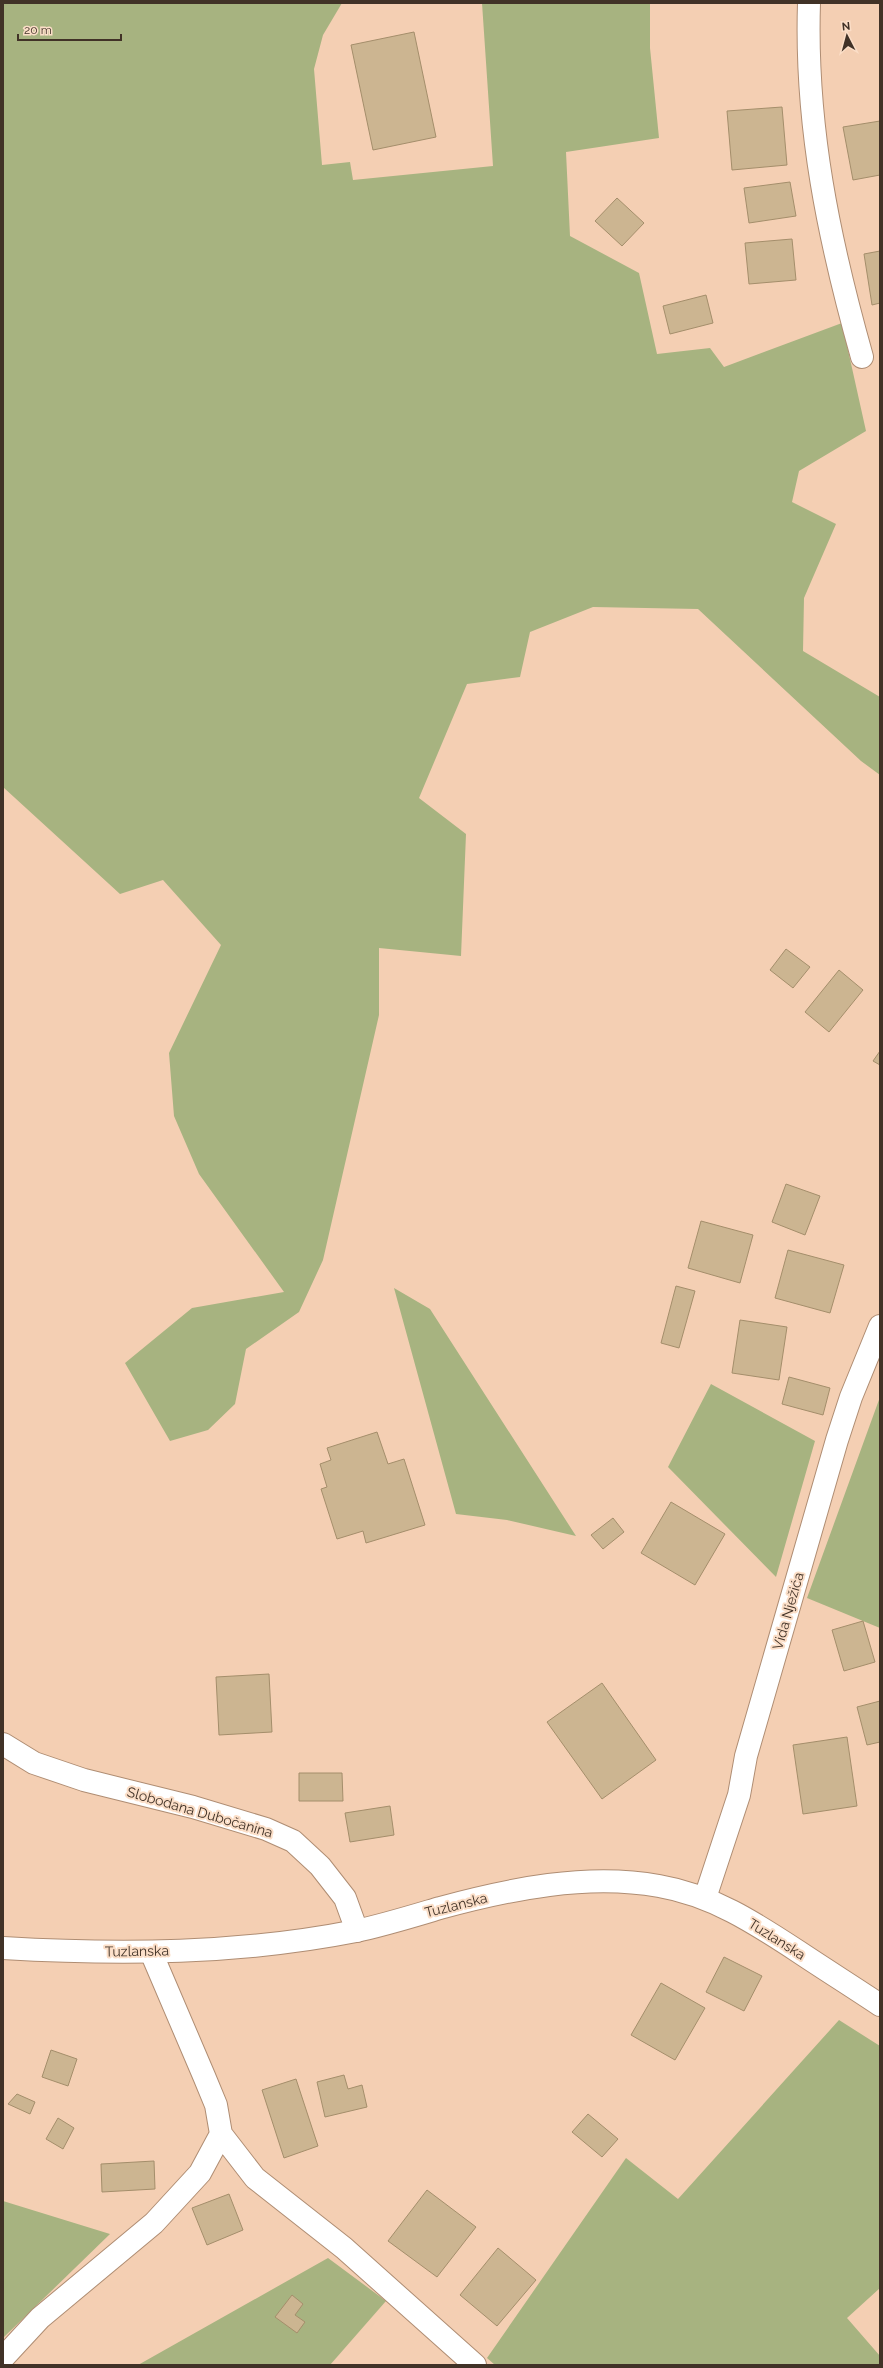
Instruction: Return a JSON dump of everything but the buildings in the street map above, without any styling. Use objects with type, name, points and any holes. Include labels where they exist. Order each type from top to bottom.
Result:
[{"type":"street","points":[[809,3],[808,43],[813,122],[823,198],[839,274],[862,358]]},
{"type":"street","name":"Vida Nježića","points":[[706,1898],[738,1794],[746,1756],[837,1440],[851,1397],[880,1326]]},
{"type":"street","name":"Slobodana Dubočanina","points":[[3,1744],[41,1766],[84,1780],[244,1822],[293,1841],[320,1866],[344,1898],[357,1931]]},
{"type":"street","name":"Tuzlanska","points":[[3,1948],[61,1952],[151,1952],[242,1947],[357,1931],[486,1897],[557,1884],[592,1882],[627,1883],[659,1886],[706,1898],[735,1912],[770,1933],[880,2005]]},
{"type":"street","points":[[151,1952],[216,2105],[221,2134],[255,2178],[344,2248],[475,2365]]},
{"type":"street","points":[[3,2358],[40,2318],[154,2223],[200,2173],[221,2134]]},
{"type":"green space","points":[[3,3],[342,3],[323,35],[314,69],[322,165],[350,162],[353,180],[493,166],[482,3],[650,3],[650,48],[659,138],[566,152],[570,236],[639,273],[657,354],[710,348],[724,367],[842,323],[866,431],[799,471],[792,502],[836,524],[804,598],[803,651],[880,697],[880,775],[861,761],[698,609],[593,607],[530,632],[520,677],[467,684],[419,798],[466,834],[461,956],[379,948],[379,1015],[323,1260],[299,1312],[246,1349],[235,1404],[208,1430],[170,1441],[125,1363],[192,1308],[284,1292],[199,1174],[174,1116],[169,1053],[221,945],[163,880],[120,894],[3,787]]},
{"type":"green space","points":[[394,1288],[430,1309],[576,1536],[507,1520],[456,1514]]},
{"type":"green space","points":[[711,1384],[815,1441],[776,1577],[668,1467]]},
{"type":"green space","points":[[880,1397],[880,1628],[807,1598]]},
{"type":"green space","points":[[839,2020],[880,2046],[880,2288],[847,2318],[880,2356],[880,2365],[495,2365],[487,2358],[626,2158],[678,2199]]},
{"type":"green space","points":[[3,2201],[110,2234],[3,2338]]},
{"type":"green space","points":[[328,2258],[386,2301],[330,2365],[138,2365]]}]
